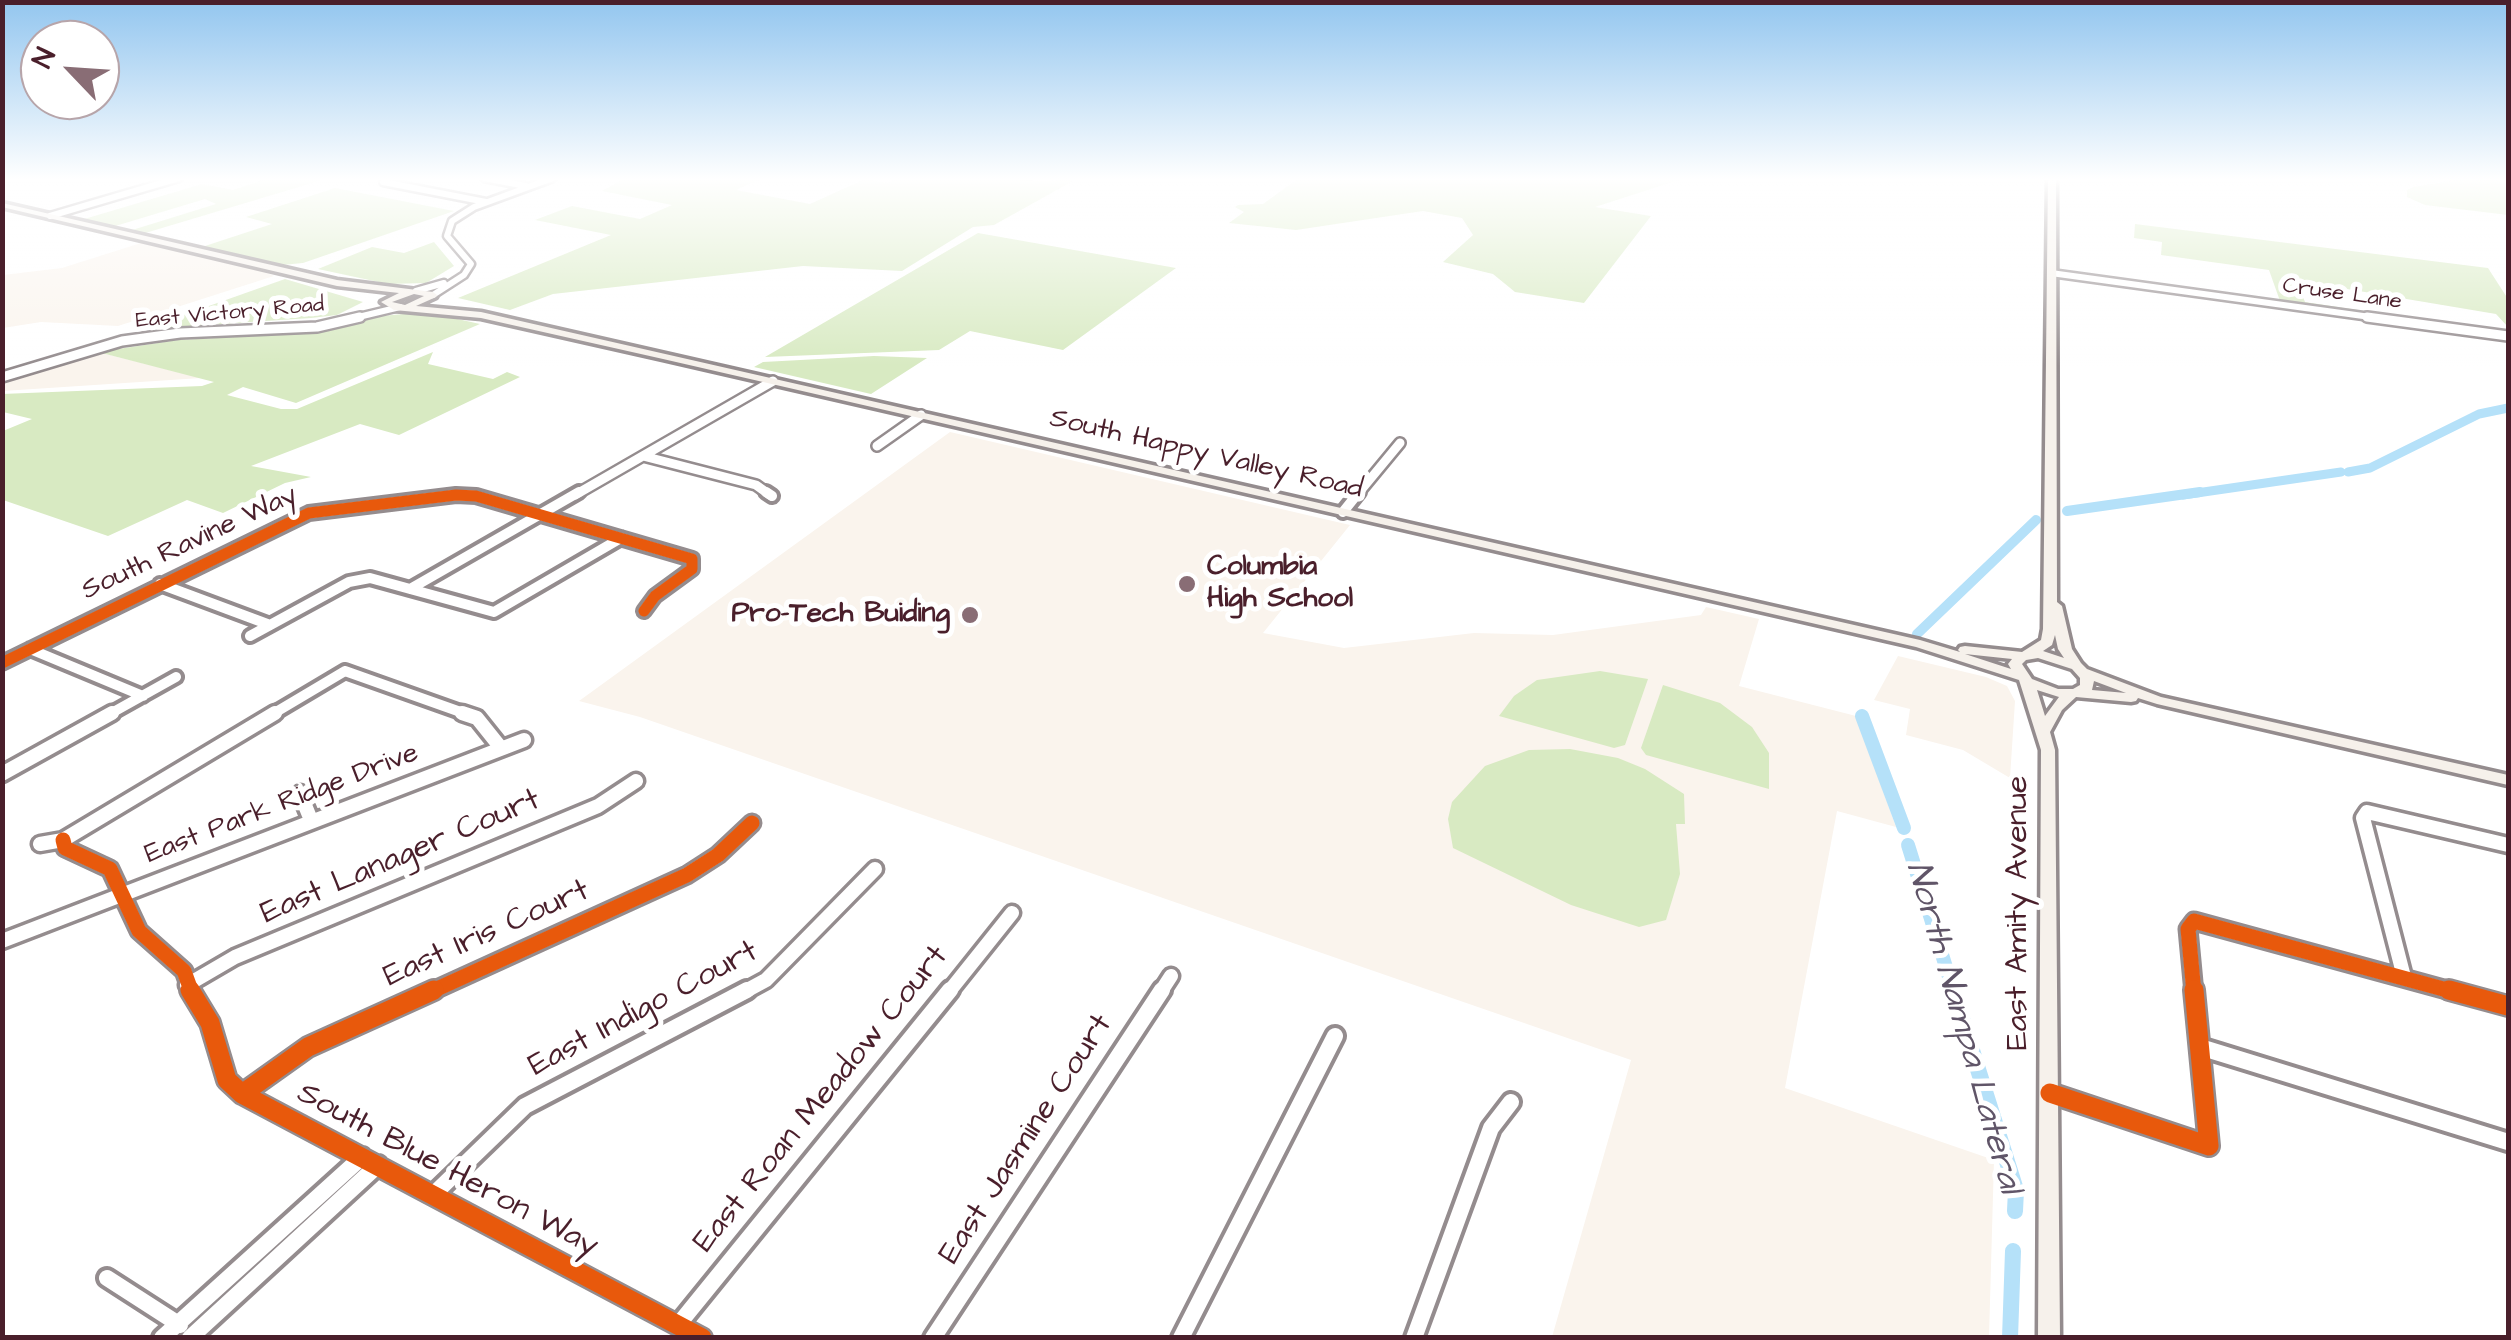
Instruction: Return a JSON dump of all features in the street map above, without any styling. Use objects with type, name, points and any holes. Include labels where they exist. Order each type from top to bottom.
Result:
[{"type":"main road","points":[[155,241],[338,283],[413,291],[433,296],[438,304],[481,315]]},
{"type":"main road","points":[[2024,679],[2015,664],[2050,636],[2051,241]]},
{"type":"main road","points":[[338,283],[404,307],[481,315]]},
{"type":"main road","points":[[386,301],[413,291]]},
{"type":"main road","points":[[404,307],[433,296]]},
{"type":"main road","name":"South Happy Valley Road","points":[[481,315],[1920,644],[2024,679],[2047,691],[2073,694]]},
{"type":"main road","points":[[2044,729],[2056,708],[2088,683],[2065,649],[2051,591]]},
{"type":"main road","name":"South Happy Valley Road","points":[[1920,644],[2026,655]]},
{"type":"main road","points":[[2026,655],[2049,655],[2157,700]]},
{"type":"main road","name":"East Amity Avenue","points":[[2024,679],[2044,729],[2049,784],[2049,1338]]},
{"type":"main road","points":[[2073,694],[2157,700],[2508,780]]},
{"type":"street","points":[[433,296],[466,272],[469,259],[451,241]]},
{"type":"street","points":[[413,291],[466,272]]},
{"type":"street","name":"Cruse Lane","points":[[2051,273],[2508,336]]},
{"type":"street","name":"East Victory Road","points":[[346,320],[386,301]]},
{"type":"street","name":"East Victory Road","points":[[2,377],[65,355],[134,339],[300,328],[404,307]]},
{"type":"street","points":[[410,589],[774,382]]},
{"type":"street","points":[[877,446],[921,415]]},
{"type":"street","points":[[1343,512],[1400,443]]},
{"type":"street","points":[[643,456],[756,485],[772,496]]},
{"type":"street","name":"South Ravine Way","points":[[2,663],[160,584],[325,509],[466,495],[685,557],[694,565],[644,611]]},
{"type":"street","points":[[250,636],[359,579],[379,579],[474,610],[494,612],[518,602],[620,538]]},
{"type":"street","points":[[160,584],[270,625]]},
{"type":"street","points":[[30,649],[143,696]]},
{"type":"street","points":[[40,844],[63,840],[345,668],[477,718],[502,748]]},
{"type":"street","points":[[2,774],[176,677]]},
{"type":"street","name":"East Park Ridge Drive","points":[[2,940],[524,740]]},
{"type":"street","name":"East Lanager Court","points":[[186,985],[235,957],[598,806],[636,781]]},
{"type":"street","points":[[300,792],[311,820]]},
{"type":"street","points":[[2404,977],[2363,818],[2368,812],[2508,845]]},
{"type":"street","name":"East Iris Court","points":[[242,1094],[308,1047],[688,874],[718,855],[752,823]]},
{"type":"street","points":[[63,840],[65,848],[110,870],[139,931],[184,971],[186,985],[210,1023],[227,1080],[242,1094]]},
{"type":"street","name":"East Indigo Court","points":[[433,1194],[525,1106],[766,980],[875,869]]},
{"type":"street","name":"East Roan Meadow Court","points":[[678,1325],[1012,914]]},
{"type":"street","points":[[2050,1093],[2208,1146],[2188,928],[2194,920],[2508,1006]]},
{"type":"street","name":"East Jasmine Court","points":[[933,1338],[1171,976]]},
{"type":"street","points":[[1181,1338],[1334,1036]]},
{"type":"street","points":[[2200,1048],[2508,1142]]},
{"type":"street","name":"South Blue Heron Way","points":[[242,1094],[702,1338]]},
{"type":"street","points":[[1414,1338],[1492,1128],[1511,1102]]},
{"type":"street","points":[[162,1338],[191,1333],[370,1161]]},
{"type":"street","points":[[106,1278],[191,1333]]},
{"type":"shaded area","points":[[144,242],[257,268],[274,276],[118,326],[41,322],[3,328],[3,275],[62,268]]},
{"type":"shaded area","points":[[98,352],[201,378],[3,391],[3,380],[66,357],[78,359]]},
{"type":"shaded area","points":[[950,432],[1350,525],[1263,633],[1344,648],[1474,633],[1553,635],[1701,615],[1706,607],[1759,619],[1739,686],[1856,716],[1896,827],[1837,811],[1785,1088],[1994,1160],[1989,1337],[1552,1337],[1631,1060],[640,717],[579,701]]},
{"type":"shaded area","points":[[1898,656],[1986,677],[2007,686],[2015,701],[2010,778],[1963,750],[1906,735],[1910,709],[1874,700]]},
{"type":"green space","points":[[222,241],[368,241],[303,263],[282,265],[202,247]]},
{"type":"green space","points":[[598,241],[951,241],[902,271],[803,266],[553,294],[510,310],[458,298]]},
{"type":"green space","points":[[965,241],[1021,241],[1176,268],[1063,350],[970,331],[939,350],[765,357]]},
{"type":"green space","points":[[1467,241],[1632,241],[1584,303],[1515,292],[1493,274],[1443,262]]},
{"type":"green space","points":[[2152,241],[2268,241],[2488,268],[2508,299],[2508,327],[2496,314],[2335,287],[2301,292],[2305,302],[2417,319],[2280,301],[2269,270],[2161,255],[2162,242]]},
{"type":"green space","points":[[434,242],[454,266],[426,283],[388,284],[318,269],[372,247],[404,253]]},
{"type":"green space","points":[[285,279],[363,302],[337,315],[144,329]]},
{"type":"green space","points":[[426,312],[480,324],[296,403],[243,387],[227,395],[281,409],[297,409],[433,352],[428,364],[493,379],[507,372],[520,377],[399,435],[360,424],[251,466],[311,477],[285,483],[223,513],[187,500],[108,536],[3,500],[3,431],[32,419],[3,412],[2,394],[202,386],[214,382],[98,352],[178,340],[310,333],[381,316]]},
{"type":"green space","points":[[874,356],[927,358],[871,394],[754,367],[763,362]]},
{"type":"green space","points":[[1600,671],[1648,679],[1625,745],[1614,748],[1499,716],[1514,696],[1537,680]]},
{"type":"green space","points":[[1663,685],[1720,703],[1752,727],[1769,753],[1769,789],[1646,755],[1641,748]]},
{"type":"green space","points":[[1570,749],[1618,758],[1645,769],[1684,794],[1685,824],[1676,824],[1680,874],[1666,920],[1639,927],[1571,905],[1453,848],[1448,819],[1452,802],[1485,766],[1529,750]]},
{"type":"waterway","name":"North Nampa Lateral","points":[[2348,472],[2370,468],[2479,414],[2508,408]]},
{"type":"waterway","name":"North Nampa Lateral","points":[[2183,495],[2341,472]]},
{"type":"waterway","name":"North Nampa Lateral","points":[[2067,511],[2200,492]]},
{"type":"waterway","name":"North Nampa Lateral","points":[[1917,634],[2036,520]]},
{"type":"waterway","name":"North Nampa Lateral","points":[[1862,716],[1904,828]]},
{"type":"waterway","name":"North Nampa Lateral","points":[[1908,845],[1954,993]]},
{"type":"waterway","name":"North Nampa Lateral","points":[[1953,990],[2016,1190],[2015,1211]]},
{"type":"waterway","name":"North Nampa Lateral","points":[[2010,1338],[2013,1251]]},
{"type":"cycle path","points":[[2,663],[309,513],[456,495],[476,496],[692,559],[692,569],[655,596],[644,611]]},
{"type":"cycle path","points":[[242,1094],[308,1047],[687,875],[718,855],[752,823]]},
{"type":"cycle path","points":[[63,840],[65,848],[110,869],[139,931],[184,971],[187,985],[210,1023],[227,1080],[242,1094],[702,1338]]},
{"type":"cycle path","points":[[2050,1093],[2209,1146],[2188,929],[2194,921],[2508,1006]]},
{"type":"place","name":"Columbia High School","points":[[1187,584]]},
{"type":"place","name":"Pro-Tech Buiding","points":[[970,615]]}]
